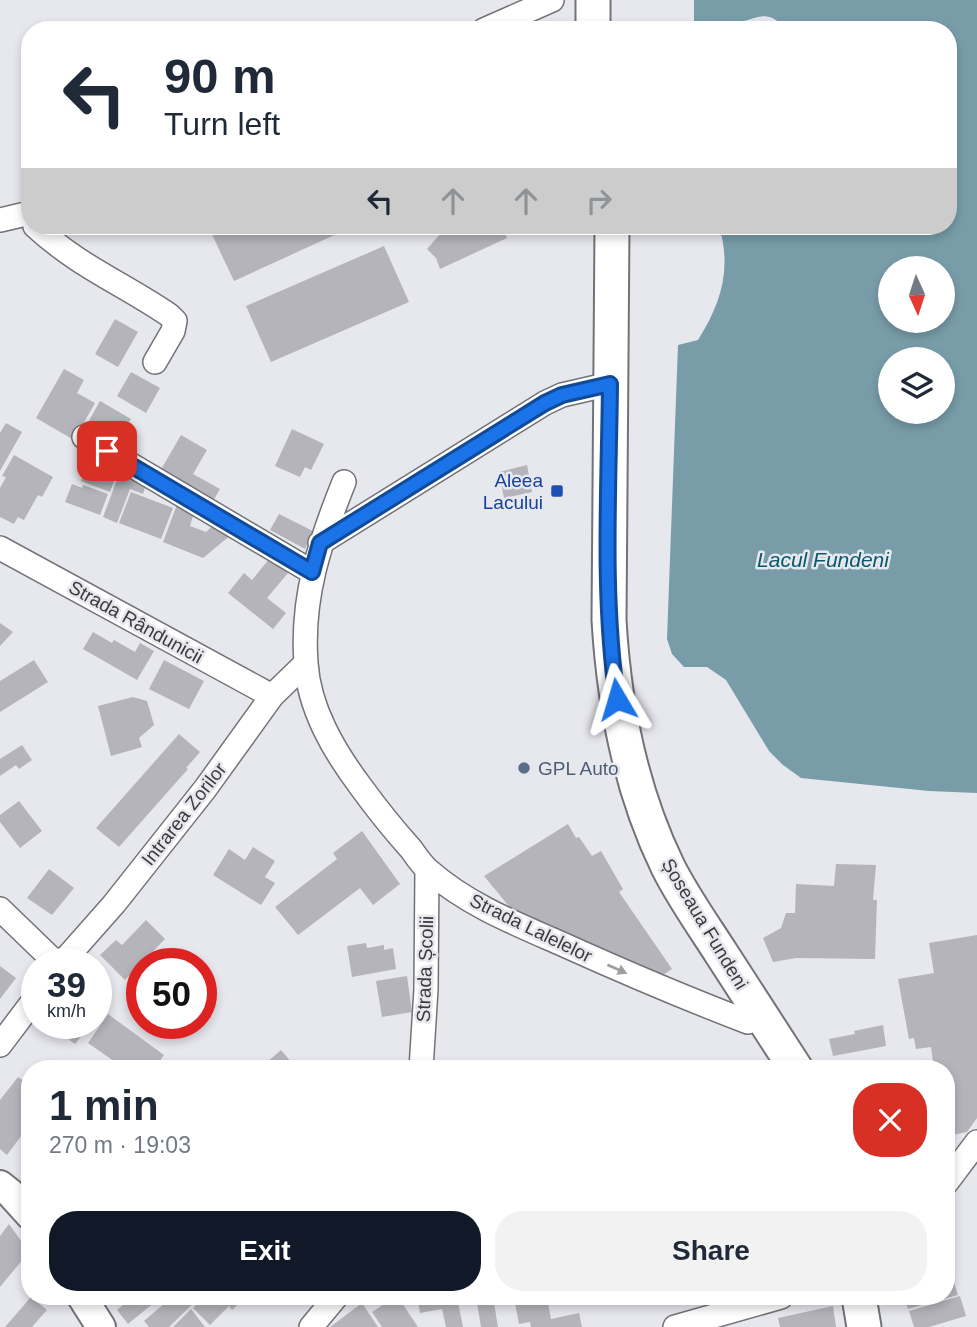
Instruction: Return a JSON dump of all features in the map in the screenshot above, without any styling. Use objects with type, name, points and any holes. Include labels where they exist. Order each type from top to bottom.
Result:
[{"type":"main road","points":[[593,0],[593,21]]},
{"type":"main road","points":[[612,0],[613,21]]},
{"type":"main road","name":"Șoseaua Fundeni","points":[[593,235],[610,632],[617,699],[633,778],[669,869],[790,1060]]},
{"type":"main road","name":"Șoseaua Fundeni","points":[[611,235],[591,491],[594,638],[601,707],[631,820],[656,876],[687,930],[773,1060]]},
{"type":"main road","points":[[860,1305],[864,1327]]},
{"type":"main road","points":[[877,1305],[881,1327]]},
{"type":"street","points":[[504,21],[552,0]]},
{"type":"street","points":[[0,220],[21,219]]},
{"type":"street","points":[[48,235],[64,251],[95,272],[169,314],[175,321],[173,331],[155,362]]},
{"type":"street","points":[[320,543],[545,403],[562,395],[601,385]]},
{"type":"street","points":[[84,437],[312,572]]},
{"type":"street","name":"Strada Lalelelor","points":[[344,482],[320,543],[312,572],[306,663],[315,705],[337,752],[390,827],[427,869],[466,897],[505,919],[648,983],[748,1022]]},
{"type":"street","name":"Strada Rândunicii","points":[[0,548],[272,696]]},
{"type":"street","name":"Intrarea Zorilor","points":[[74,948],[114,904],[205,789],[272,696],[306,663]]},
{"type":"street","name":"Strada Școlii","points":[[422,1060],[426,989],[427,869]]},
{"type":"street","name":"Intrarea Zorilor","points":[[0,909],[42,948]]},
{"type":"street","points":[[0,1045],[21,1017]]},
{"type":"street","points":[[955,1171],[977,1142]]},
{"type":"street","points":[[0,1185],[21,1205]]},
{"type":"street","points":[[87,1305],[101,1327]]},
{"type":"street","points":[[311,1327],[329,1305]]},
{"type":"street","points":[[675,1327],[753,1305]]},
{"type":"water","name":"Lacul Fundeni","points":[[694,0],[977,0],[977,793],[801,778],[769,751],[726,680],[707,667],[684,667],[672,654],[667,639],[678,345],[698,340],[713,313],[724,271],[721,235],[957,235],[957,21],[777,21],[768,17],[742,21],[694,21]]},
{"type":"building","points":[[212,235],[334,235],[234,281]]},
{"type":"building","points":[[439,235],[506,235],[507,238],[440,269],[436,258],[427,249]]},
{"type":"building","points":[[384,246],[409,302],[271,362],[246,306]]},
{"type":"building","points":[[115,319],[138,332],[118,367],[95,354]]},
{"type":"building","points":[[64,369],[84,380],[77,393],[95,403],[74,440],[36,418]]},
{"type":"building","points":[[131,372],[160,388],[146,413],[117,396]]},
{"type":"building","points":[[100,401],[131,419],[127,426],[131,428],[122,444],[87,424]]},
{"type":"building","points":[[6,423],[22,432],[0,471],[0,433]]},
{"type":"building","points":[[292,429],[324,444],[311,470],[305,467],[300,477],[275,466]]},
{"type":"building","points":[[181,435],[207,450],[193,474],[220,489],[212,503],[159,473]]},
{"type":"building","points":[[14,455],[53,477],[42,497],[38,495],[24,520],[18,517],[14,524],[0,517],[0,488],[6,477],[2,476]]},
{"type":"building","points":[[91,457],[119,467],[110,492],[81,481]]},
{"type":"building","points":[[527,465],[532,492],[504,498],[499,472]]},
{"type":"building","points":[[121,469],[148,478],[143,494],[130,489],[117,523],[103,517]]},
{"type":"building","points":[[72,484],[108,494],[100,515],[65,502]]},
{"type":"building","points":[[131,492],[173,508],[161,539],[119,523]]},
{"type":"building","points":[[179,499],[195,509],[190,526],[206,532],[217,522],[232,534],[203,558],[163,542]]},
{"type":"building","points":[[279,514],[313,531],[305,549],[270,530]]},
{"type":"building","points":[[270,558],[288,573],[267,598],[286,613],[273,629],[228,593],[244,573],[252,580]]},
{"type":"building","points":[[0,623],[13,632],[0,646]]},
{"type":"building","points":[[93,632],[135,652],[140,643],[154,651],[137,680],[83,649]]},
{"type":"building","points":[[34,660],[48,682],[0,712],[0,681]]},
{"type":"building","points":[[164,660],[204,681],[189,709],[149,689]]},
{"type":"building","points":[[133,697],[147,701],[154,725],[139,738],[142,747],[111,756],[98,706]]},
{"type":"building","points":[[179,734],[200,752],[119,847],[96,828]]},
{"type":"building","points":[[22,745],[32,760],[19,769],[16,765],[0,776],[0,759]]},
{"type":"building","points":[[19,801],[42,831],[20,848],[0,822],[0,815]]},
{"type":"building","points":[[568,824],[592,856],[601,851],[623,889],[619,892],[672,969],[663,975],[512,910],[484,876]]},
{"type":"building","points":[[362,831],[400,884],[373,905],[360,888],[298,935],[275,907],[337,859],[333,853]]},
{"type":"building","points":[[253,847],[275,861],[265,877],[275,883],[261,905],[213,875],[229,849],[245,860]]},
{"type":"building","points":[[836,864],[876,865],[873,900],[877,900],[875,959],[796,958],[773,962],[763,938],[781,928],[786,913],[795,913],[796,884],[834,886]]},
{"type":"building","points":[[49,869],[74,888],[52,915],[27,898]]},
{"type":"building","points":[[146,920],[165,939],[156,948],[126,948],[125,980],[112,967],[112,948],[107,948],[116,940],[122,945]]},
{"type":"building","points":[[977,935],[977,1118],[967,1132],[955,1134],[955,1060],[933,1060],[931,1047],[916,1049],[914,1038],[909,1039],[898,979],[934,973],[929,943]]},
{"type":"building","points":[[366,943],[367,948],[384,945],[384,950],[393,948],[396,969],[352,977],[347,946]]},
{"type":"building","points":[[0,966],[16,978],[0,999]]},
{"type":"building","points":[[407,976],[412,1012],[382,1017],[376,981]]},
{"type":"building","points":[[112,1017],[126,1027],[126,1039],[142,1039],[164,1055],[160,1060],[112,1060],[88,1043],[91,1039],[112,1039]]},
{"type":"building","points":[[883,1025],[886,1046],[833,1056],[829,1039]]},
{"type":"building","points":[[281,1050],[289,1060],[269,1060]]},
{"type":"building","points":[[18,1077],[21,1079],[21,1136],[7,1155],[0,1149],[0,1100]]},
{"type":"building","points":[[9,1224],[21,1241],[21,1262],[0,1287],[0,1236]]},
{"type":"building","points":[[960,1296],[966,1316],[929,1327],[914,1327],[909,1311],[929,1305],[955,1305],[955,1297]]},
{"type":"building","points":[[24,1305],[41,1305],[47,1310],[32,1327],[5,1327]]},
{"type":"building","points":[[123,1305],[151,1305],[128,1324],[117,1310]]},
{"type":"building","points":[[163,1305],[192,1305],[169,1327],[149,1327],[144,1321]]},
{"type":"building","points":[[196,1305],[237,1305],[232,1310],[229,1306],[210,1325],[193,1308]]},
{"type":"building","points":[[359,1305],[363,1305],[378,1327],[330,1327]]},
{"type":"building","points":[[383,1305],[403,1305],[418,1327],[382,1327],[372,1312]]},
{"type":"building","points":[[418,1305],[459,1305],[463,1327],[446,1327],[442,1309],[420,1313]]},
{"type":"building","points":[[477,1305],[494,1305],[498,1327],[481,1327]]},
{"type":"building","points":[[515,1305],[548,1305],[551,1319],[579,1313],[582,1327],[531,1327],[530,1322],[519,1324]]},
{"type":"building","points":[[907,1305],[922,1305],[908,1309]]},
{"type":"building","points":[[833,1306],[836,1327],[780,1327],[778,1318]]},
{"type":"building","points":[[191,1309],[205,1327],[173,1327]]},
{"type":"place","name":"Aleea Lacului","points":[[557,491]]},
{"type":"place","name":"GPL Auto","points":[[524,768]]},
{"type":"route","points":[[107,451],[312,572],[320,543],[545,403],[562,395],[610,384],[609,601],[611,655],[617,699]]}]
